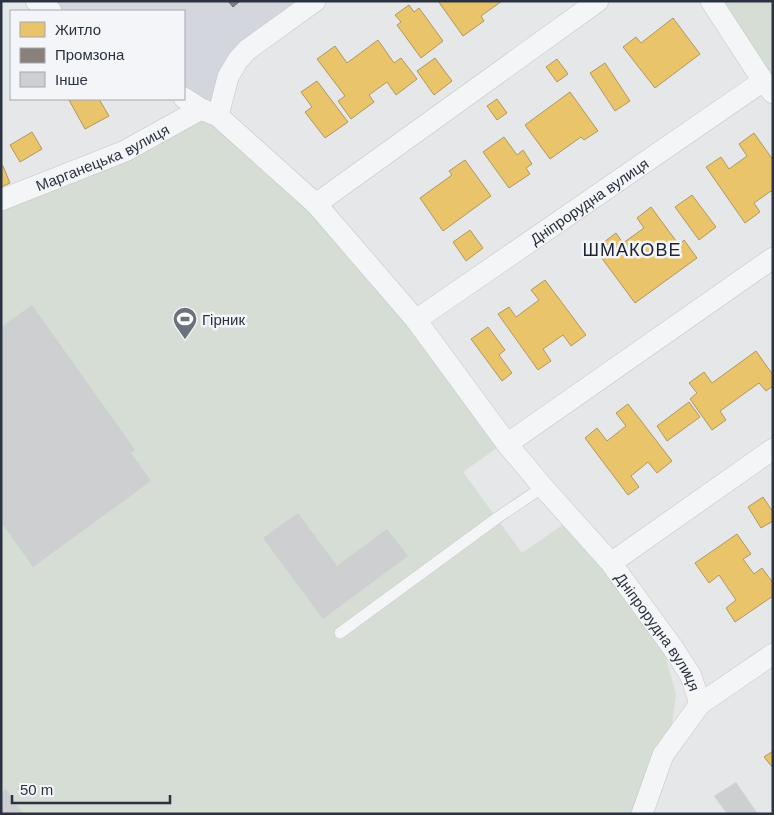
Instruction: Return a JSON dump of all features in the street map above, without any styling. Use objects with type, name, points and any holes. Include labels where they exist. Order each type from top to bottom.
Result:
[{"type":"street","points":[[36,1],[50,10]]},
{"type":"street","points":[[201,108],[248,50],[315,1]]},
{"type":"street","points":[[316,204],[598,1]]},
{"type":"street","name":"Дніпрорудна вулиця","points":[[416,320],[768,87],[711,1]]},
{"type":"street","name":"Марганецька вулиця","points":[[1,200],[125,151],[201,108]]},
{"type":"street","name":"Дніпрорудна вулиця","points":[[201,108],[316,204],[416,320],[507,444],[611,563],[691,676],[700,704]]},
{"type":"street","points":[[507,444],[773,258]]},
{"type":"street","name":"Дніпрорудна вулиця","points":[[611,563],[773,449]]},
{"type":"street","name":"Дніпрорудна вулиця","points":[[642,814],[662,754],[700,704],[773,654]]},
{"type":"lane","points":[[340,634],[496,518],[543,487]]},
{"type":"shaded area","points":[[36,1],[302,1],[229,55],[219,70],[212,100],[201,109],[185,99],[185,10],[50,10]]},
{"type":"shaded area","points":[[719,1],[773,1],[773,83]]},
{"type":"shaded area","name":"Гірник","points":[[201,118],[222,127],[310,208],[409,322],[501,445],[463,472],[522,553],[564,524],[610,575],[664,652],[676,694],[672,725],[654,751],[632,814],[1,814],[1,209]]},
{"type":"building: Житло","points":[[438,1],[502,1],[481,16],[484,21],[463,36]]},
{"type":"building: Житло","points":[[409,5],[414,12],[419,8],[443,41],[421,58],[397,25],[401,22],[395,15]]},
{"type":"building: Житло","points":[[673,18],[700,54],[655,88],[623,47],[636,37],[641,43]]},
{"type":"building: Житло","points":[[378,40],[394,63],[401,58],[417,79],[396,95],[387,82],[369,95],[374,102],[351,119],[338,101],[345,96],[317,59],[335,46],[347,63]]},
{"type":"building: Житло","points":[[435,58],[452,81],[434,95],[417,71]]},
{"type":"building: Житло","points":[[557,59],[568,74],[557,82],[546,67]]},
{"type":"building: Житло","points":[[605,63],[630,101],[615,111],[590,73]]},
{"type":"building: Житло","points":[[317,81],[348,122],[325,138],[305,112],[312,107],[301,92]]},
{"type":"building: Житло","points":[[570,92],[598,131],[584,140],[581,137],[550,159],[525,125]]},
{"type":"building: Житло","points":[[497,99],[507,113],[497,120],[487,106]]},
{"type":"building: Житло","points":[[69,100],[100,100],[109,116],[85,129]]},
{"type":"building: Житло","points":[[32,132],[42,149],[20,162],[10,145]]},
{"type":"building: Житло","points":[[754,133],[773,160],[773,193],[771,191],[754,203],[760,212],[745,223],[706,167],[721,157],[729,169],[747,156],[739,144]]},
{"type":"building: Житло","points":[[504,137],[517,155],[523,150],[532,164],[526,168],[530,174],[509,188],[483,152]]},
{"type":"building: Житло","points":[[465,160],[491,196],[443,231],[420,198],[452,175],[449,171]]},
{"type":"building: Житло","points":[[1,166],[3,166],[10,183],[1,187]]},
{"type":"building: Житло","points":[[692,195],[716,227],[699,240],[675,207]]},
{"type":"building: Житло","points":[[651,207],[679,245],[684,240],[697,258],[635,303],[595,249],[616,233],[623,243],[644,228],[637,218]]},
{"type":"building: Житло","points":[[470,230],[483,248],[466,261],[453,242]]},
{"type":"building: Житло","points":[[545,280],[586,335],[571,346],[563,335],[543,349],[551,361],[538,370],[498,314],[509,307],[516,317],[539,300],[531,290]]},
{"type":"building: Житло","points":[[488,327],[505,350],[499,355],[512,373],[502,381],[471,339]]},
{"type":"building: Житло","points":[[756,351],[773,375],[773,386],[766,391],[759,383],[720,411],[726,420],[712,430],[690,399],[697,393],[689,383],[704,372],[712,383]]},
{"type":"building: Житло","points":[[689,402],[700,417],[667,441],[657,426]]},
{"type":"building: Житло","points":[[628,404],[672,461],[657,473],[648,462],[631,476],[639,487],[628,495],[585,438],[597,428],[607,441],[626,426],[616,413]]},
{"type":"building: Житло","points":[[763,497],[773,512],[773,521],[761,528],[748,507]]},
{"type":"building: Житло","points":[[737,534],[751,554],[743,559],[754,574],[762,568],[773,583],[773,596],[735,622],[726,608],[736,600],[719,575],[709,583],[695,563]]},
{"type":"building: Житло","points":[[773,751],[773,768],[764,757]]},
{"type":"building: Промзона","points":[[228,1],[240,1],[233,7]]},
{"type":"building: Інше","points":[[32,305],[135,450],[131,453],[151,481],[33,567],[1,522],[1,327]]},
{"type":"building: Інше","points":[[298,513],[337,566],[387,529],[408,556],[323,619],[263,538]]},
{"type":"building: Інше","points":[[736,782],[758,814],[727,814],[714,796]]},
{"type":"building: Інше","points":[[6,789],[23,814],[1,814],[1,793]]},
{"type":"place","name":"Гірник","points":[[185,340]]},
{"type":"district","name":"ШМАКОВЕ","points":[[632,250]]}]
